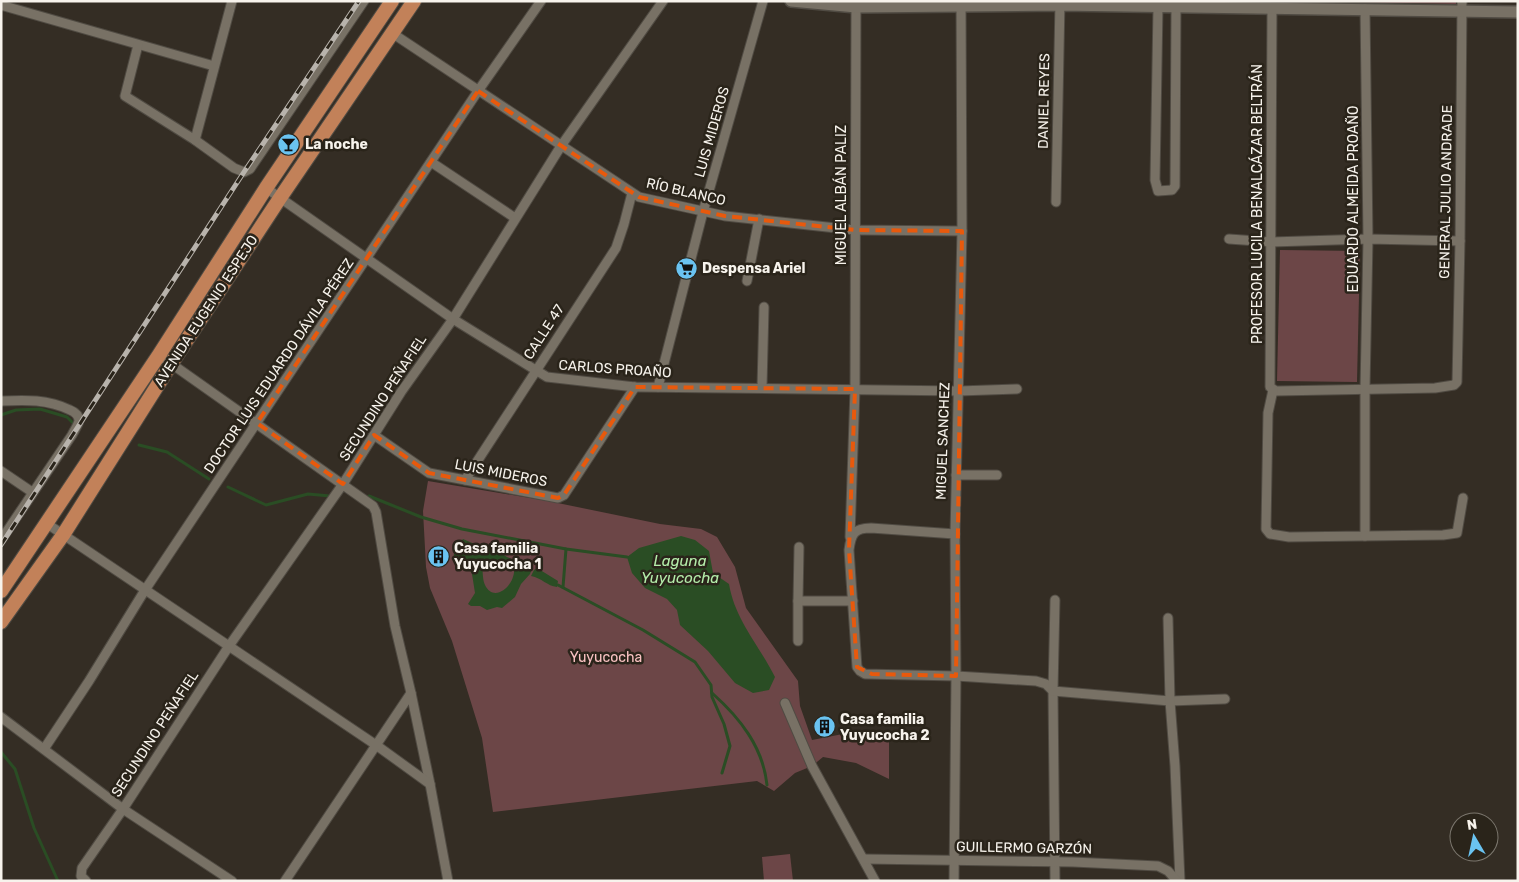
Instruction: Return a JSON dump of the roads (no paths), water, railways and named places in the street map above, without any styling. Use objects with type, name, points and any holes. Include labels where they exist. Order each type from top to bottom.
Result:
[{"type":"main road","name":"AVENIDA EUGENIO ESPEJO","points":[[4,583],[46,524],[159,355],[266,188],[392,1]]},
{"type":"main road","name":"AVENIDA EUGENIO ESPEJO","points":[[1,622],[63,535],[171,364],[280,198],[414,1]]},
{"type":"street","points":[[195,140],[232,1]]},
{"type":"street","points":[[138,45],[126,96],[195,140],[234,168],[244,172],[250,169],[364,1]]},
{"type":"street","name":"DOCTOR LUIS EDUARDO DÁVILA PÉREZ","points":[[44,749],[146,590],[478,91],[541,1]]},
{"type":"street","name":"SECUNDINO PEÑAFIEL","points":[[86,881],[81,876],[82,868],[123,809],[229,646],[343,484],[401,392],[453,318],[561,146],[663,1]]},
{"type":"street","name":"LUIS MIDEROS","points":[[658,387],[704,212],[763,1]]},
{"type":"street","points":[[791,1],[856,4],[1176,4],[1366,9],[1462,6],[1518,12]]},
{"type":"street","name":"MIGUEL SANCHEZ","points":[[954,881],[955,534],[962,231],[961,3]]},
{"type":"street","name":"DANIEL REYES","points":[[1056,202],[1060,3]]},
{"type":"street","name":"MIGUEL ALBÁN PALIZ","points":[[856,4],[855,389],[850,550],[857,666],[865,674],[956,676]]},
{"type":"street","points":[[1158,4],[1154,180],[1158,191],[1164,192],[1172,190],[1175,186],[1176,4]]},
{"type":"street","points":[[1,5],[214,66]]},
{"type":"street","name":"GENERAL JULIO ANDRADE","points":[[1365,389],[1435,388],[1454,385],[1457,382],[1462,6]]},
{"type":"street","name":"PROFESOR LUCILA BENALCÁZAR BELTRÁN","points":[[1272,8],[1270,388],[1277,390],[1268,414],[1266,529],[1270,534],[1289,536],[1365,536]]},
{"type":"street","name":"EDUARDO ALMEIDA PROAÑO","points":[[1365,536],[1368,239],[1366,9]]},
{"type":"street","name":"RÍO BLANCO","points":[[392,33],[639,197],[704,212],[759,220],[855,230],[962,231]]},
{"type":"street","points":[[431,162],[515,218]]},
{"type":"street","name":"CARLOS PROAÑO","points":[[266,188],[453,318],[546,377],[635,387],[762,387],[959,391],[1016,389]]},
{"type":"street","name":"CALLE 47","points":[[465,480],[616,248],[632,193]]},
{"type":"street","points":[[747,281],[759,220]]},
{"type":"street","points":[[1229,239],[1271,242],[1368,239],[1460,241]]},
{"type":"street","points":[[762,387],[764,306]]},
{"type":"street","points":[[159,355],[373,506],[379,519],[395,626],[412,693],[448,881]]},
{"type":"street","name":"LUIS MIDEROS","points":[[374,435],[429,473],[558,498],[564,495],[635,387]]},
{"type":"street","points":[[1277,390],[1365,389]]},
{"type":"street","points":[[1,401],[34,400],[49,402],[74,412],[79,418],[79,422],[72,434],[1,540]]},
{"type":"street","points":[[1,471],[32,492]]},
{"type":"street","points":[[956,475],[997,475]]},
{"type":"street","points":[[1365,536],[1443,535],[1456,533],[1463,498]]},
{"type":"street","points":[[46,524],[376,745],[430,784]]},
{"type":"street","points":[[850,537],[856,531],[871,528],[955,534]]},
{"type":"street","points":[[798,641],[800,547]]},
{"type":"street","points":[[1055,600],[1053,691],[1055,881]]},
{"type":"street","points":[[798,601],[853,601]]},
{"type":"street","points":[[1168,618],[1179,881]]},
{"type":"street","points":[[956,676],[1036,681],[1046,684],[1053,691],[1170,701],[1225,699]]},
{"type":"street","points":[[285,881],[412,693]]},
{"type":"street","points":[[784,703],[812,766],[875,881]]},
{"type":"street","points":[[1,717],[123,809],[232,881]]},
{"type":"street","name":"GUILLERMO GARZÓN","points":[[864,859],[1055,862],[1158,866],[1168,871],[1179,881]]},
{"type":"water","name":"Laguna Yuyucocha","points":[[681,536],[695,540],[709,551],[713,573],[729,584],[736,609],[775,677],[769,690],[753,693],[735,683],[708,651],[680,625],[677,610],[667,599],[645,588],[632,573],[627,557],[639,548]]},
{"type":"water","points":[[463,539],[479,546],[488,545],[507,557],[531,566],[530,574],[521,584],[515,597],[502,608],[497,607],[487,610],[480,606],[468,604],[475,593],[472,574],[463,558],[454,556],[455,549]],"holes":[[[482,561],[500,562],[514,568],[514,574],[504,590],[494,593],[484,583]]]},
{"type":"water","points":[[537,568],[558,581],[557,587],[531,576]]},
{"type":"waterway","points":[[1,415],[16,410],[40,409],[67,417],[75,425]]},
{"type":"waterway","points":[[139,445],[167,452],[209,479]]},
{"type":"waterway","points":[[228,487],[266,505],[308,494],[330,496]]},
{"type":"waterway","points":[[369,496],[421,517],[462,529],[566,549],[627,557]]},
{"type":"waterway","points":[[563,587],[566,549]]},
{"type":"waterway","points":[[558,585],[643,630],[695,662],[711,685],[712,697],[724,724],[730,746],[722,773]]},
{"type":"waterway","points":[[712,693],[741,723],[748,734],[761,758],[767,785]]},
{"type":"waterway","points":[[1,752],[15,769],[34,828],[58,881]]},
{"type":"railway","points":[[1,545],[244,172],[359,1]]},
{"type":"place","name":"La noche","points":[[289,144]]},
{"type":"place","name":"Despensa Ariel","points":[[686,268]]},
{"type":"place","name":"Casa familia Yuyucocha 1","points":[[438,556]]},
{"type":"place","name":"Casa familia Yuyucocha 2","points":[[824,727]]},
{"type":"park label","name":"Yuyucocha","points":[[606,657]]}]
